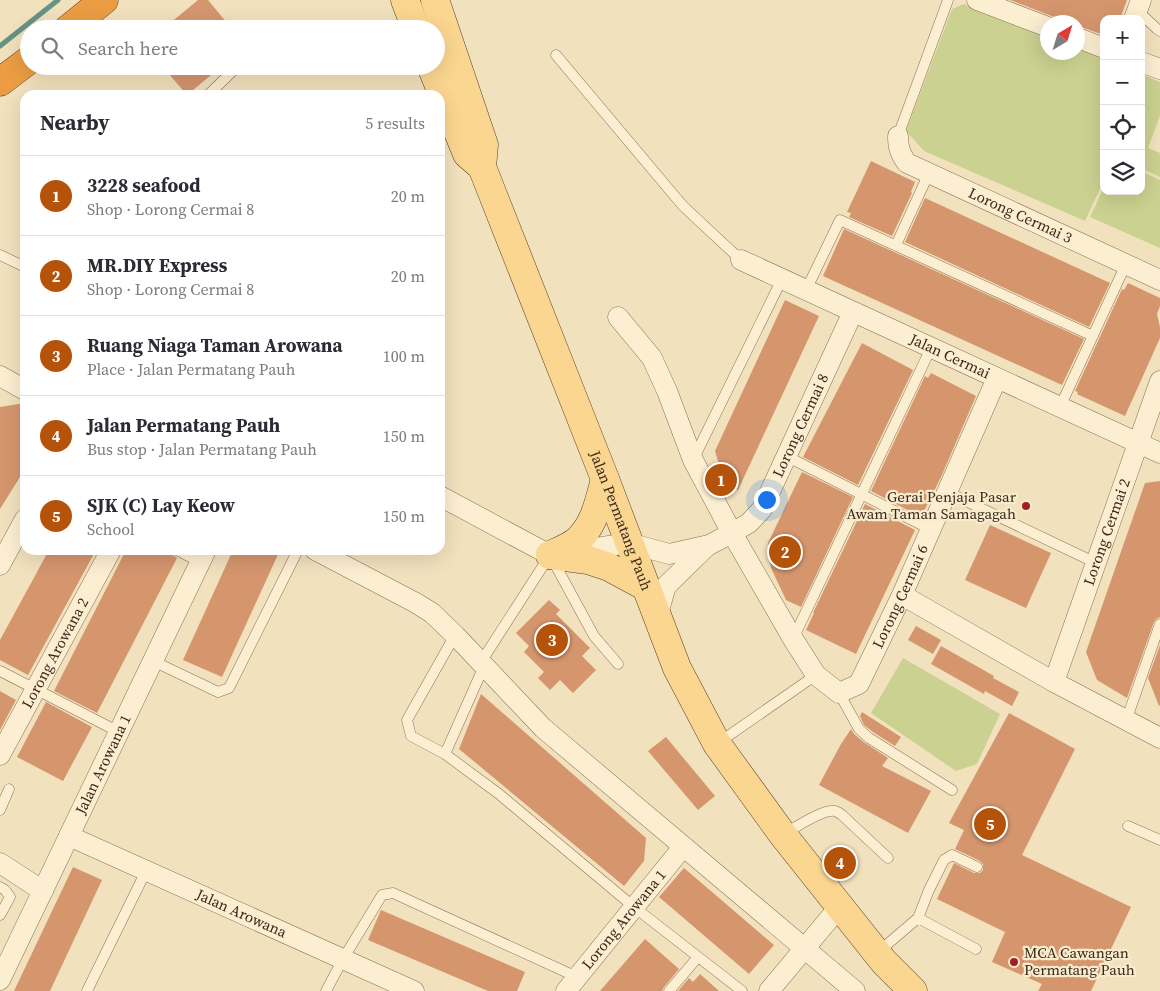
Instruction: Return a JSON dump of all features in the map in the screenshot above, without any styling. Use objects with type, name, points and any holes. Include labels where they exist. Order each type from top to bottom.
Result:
[{"type":"highway","points":[[79,20],[104,0]]},
{"type":"highway","points":[[0,82],[20,67]]},
{"type":"main road","points":[[404,0],[412,20]]},
{"type":"main road","name":"Jalan Permatang Pauh","points":[[435,0],[442,20]]},
{"type":"main road","name":"Jalan Permatang Pauh","points":[[445,29],[484,144],[482,167],[677,668],[717,744],[783,835],[880,957],[913,991]]},
{"type":"main road","name":"Jalan Permatang Pauh","points":[[435,75],[441,90]]},
{"type":"main road","name":"Jalan Permatang Pauh","points":[[445,100],[467,154],[482,167]]},
{"type":"main road","points":[[550,556],[577,541],[590,527],[605,479]]},
{"type":"main road","points":[[550,556],[588,560],[609,567],[646,587]]},
{"type":"main road","points":[[880,957],[907,991]]},
{"type":"street","points":[[977,0],[1040,24]]},
{"type":"street","points":[[1085,41],[1100,46]]},
{"type":"street","points":[[1145,63],[1160,69]]},
{"type":"street","name":"Lorong Cermai 3","points":[[898,136],[898,147],[907,163],[1160,280]]},
{"type":"street","name":"Jalan Cermai","points":[[741,260],[1160,453]]},
{"type":"street","name":"Lorong Cermai 8","points":[[629,543],[670,554],[709,544],[749,523],[762,509],[853,312]]},
{"type":"street","points":[[618,317],[652,358],[667,391],[693,460],[732,533],[793,638],[816,676],[839,693]]},
{"type":"street","points":[[0,376],[20,387]]},
{"type":"street","name":"Lorong Cermai 6","points":[[839,693],[859,684],[902,594],[998,378]]},
{"type":"street","name":"Lorong Cermai 2","points":[[1054,682],[1160,381]]},
{"type":"street","points":[[445,499],[550,556],[629,543]]},
{"type":"street","points":[[3,554],[20,527]]},
{"type":"street","name":"Lorong Cermai 8","points":[[657,617],[666,586],[709,544]]},
{"type":"street","name":"Lorong Arowana 2","points":[[0,755],[108,555]]},
{"type":"street","points":[[325,555],[432,613],[543,728],[854,991]]},
{"type":"street","name":"Jalan Arowana 1","points":[[0,980],[203,556]]},
{"type":"street","points":[[902,594],[1054,682],[1160,738]]},
{"type":"street","name":"Jalan Arowana","points":[[69,836],[414,991]]},
{"type":"street","name":"Lorong Arowana 1","points":[[571,984],[683,846]]},
{"type":"street","points":[[0,864],[43,891]]},
{"type":"street","points":[[769,991],[840,906]]},
{"type":"lane","points":[[898,136],[948,0]]},
{"type":"lane","points":[[1137,9],[1160,31]]},
{"type":"lane","points":[[556,55],[683,206],[741,260]]},
{"type":"lane","points":[[213,90],[229,75]]},
{"type":"lane","points":[[896,246],[929,173]]},
{"type":"lane","points":[[806,290],[840,220],[1093,336]]},
{"type":"lane","points":[[0,255],[20,265]]},
{"type":"lane","points":[[1060,407],[1126,264]]},
{"type":"lane","points":[[693,460],[782,279]]},
{"type":"lane","points":[[793,638],[931,348]]},
{"type":"lane","points":[[786,456],[930,530]]},
{"type":"lane","points":[[947,492],[1096,563]]},
{"type":"lane","points":[[153,661],[218,692],[229,688],[296,555]]},
{"type":"lane","points":[[445,754],[482,664],[550,556],[594,636],[618,664]]},
{"type":"lane","points":[[1126,721],[1160,624]]},
{"type":"lane","points":[[455,635],[407,720],[411,736],[445,754],[499,794],[634,907],[742,991]]},
{"type":"lane","points":[[0,670],[119,732]]},
{"type":"lane","points":[[717,744],[816,676]]},
{"type":"lane","points":[[839,693],[859,729],[869,738],[952,790]]},
{"type":"lane","points":[[0,810],[9,789]]},
{"type":"lane","points":[[783,835],[812,817],[835,811],[842,815],[888,858]]},
{"type":"lane","points":[[1128,826],[1160,840]]},
{"type":"lane","points":[[880,957],[918,918],[944,860],[952,855],[977,867]]},
{"type":"lane","points":[[87,991],[146,871]]},
{"type":"lane","points":[[0,887],[10,897],[0,915]]},
{"type":"lane","points":[[326,991],[382,895],[393,893],[571,984]]},
{"type":"lane","points":[[918,918],[976,949]]},
{"type":"lane","points":[[669,991],[698,957]]},
{"type":"green space","points":[[964,4],[1040,34],[1040,60],[1085,60],[1085,52],[1100,57],[1100,189],[1085,221],[924,151],[906,131],[952,9]]},
{"type":"green space","points":[[1145,76],[1160,82],[1160,116],[1148,148],[1160,153],[1160,177],[1145,170]]},
{"type":"green space","points":[[1145,173],[1160,180],[1160,248],[1090,217],[1100,195],[1145,195]]},
{"type":"green space","points":[[903,658],[1000,714],[977,764],[956,771],[871,713]]},
{"type":"building","points":[[198,0],[208,0],[225,20],[174,20]]},
{"type":"building","points":[[1010,0],[1127,0],[1121,15],[1100,15],[1100,34],[1085,28],[1085,15],[1049,15]]},
{"type":"building","points":[[170,75],[211,75],[193,90],[183,90]]},
{"type":"building","points":[[871,161],[915,182],[912,193],[892,236],[849,217],[851,213],[847,212]]},
{"type":"building","points":[[925,198],[1110,283],[1089,327],[905,242]]},
{"type":"building","points":[[844,229],[1084,339],[1062,385],[823,276]]},
{"type":"building","points":[[1128,283],[1160,298],[1157,314],[1160,338],[1125,416],[1077,394],[1078,392],[1075,391],[1122,289],[1124,290]]},
{"type":"building","points":[[785,300],[819,316],[738,490],[725,484],[715,451]]},
{"type":"building","points":[[862,343],[913,370],[858,485],[803,457]]},
{"type":"building","points":[[931,373],[976,396],[941,477],[921,517],[871,491],[925,376],[928,378]]},
{"type":"building","points":[[20,404],[20,477],[0,509],[0,407]]},
{"type":"building","points":[[802,472],[853,497],[801,607],[786,600],[771,568],[768,543]]},
{"type":"building","points":[[1160,481],[1160,617],[1154,622],[1127,698],[1097,680],[1086,652],[1145,483]]},
{"type":"building","points":[[865,504],[915,530],[856,654],[806,630]]},
{"type":"building","points":[[990,525],[1051,553],[1026,608],[965,580]]},
{"type":"building","points":[[46,555],[93,555],[28,675],[0,660],[0,640]]},
{"type":"building","points":[[123,555],[172,555],[177,558],[97,713],[54,691]]},
{"type":"building","points":[[231,555],[278,555],[222,677],[183,660]]},
{"type":"building","points":[[549,600],[560,610],[556,614],[590,648],[582,656],[596,670],[573,693],[560,680],[550,690],[538,678],[544,672],[524,652],[529,646],[516,633]]},
{"type":"building","points":[[916,626],[941,640],[933,654],[908,640]]},
{"type":"building","points":[[1160,645],[1160,705],[1159,706],[1148,678]]},
{"type":"building","points":[[941,646],[1019,692],[1012,706],[985,691],[984,694],[931,664]]},
{"type":"building","points":[[0,691],[16,700],[0,730]]},
{"type":"building","points":[[481,694],[646,838],[644,861],[624,886],[459,749]]},
{"type":"building","points":[[46,702],[92,727],[63,781],[17,757]]},
{"type":"building","points":[[862,712],[901,737],[895,746],[864,725],[860,716]]},
{"type":"building","points":[[1009,713],[1075,749],[1022,855],[1131,907],[1091,991],[1038,991],[1042,984],[992,962],[1005,932],[937,899],[954,863],[974,873],[980,873],[983,870],[983,864],[980,861],[955,849],[964,830],[949,823]]},
{"type":"building","points":[[851,729],[865,743],[888,758],[882,766],[931,791],[908,833],[819,785]]},
{"type":"building","points":[[666,737],[715,796],[698,810],[648,751]]},
{"type":"building","points":[[73,867],[102,880],[50,991],[14,991]]},
{"type":"building","points":[[684,868],[774,945],[749,974],[659,897]]},
{"type":"building","points":[[381,910],[525,972],[517,991],[488,991],[368,940]]},
{"type":"building","points":[[645,939],[679,969],[662,991],[600,991]]},
{"type":"building","points":[[700,974],[719,991],[678,991],[689,978],[693,982]]},
{"type":"waterway","points":[[33,20],[58,0]]},
{"type":"waterway","points":[[0,46],[20,30]]},
{"type":"place","name":"3228 seafood","points":[[721,480]]},
{"type":"place","name":"Gerai Penjaja Pasar Awam Taman Samagagah","points":[[1026,506]]},
{"type":"place","name":"MR.DIY Express","points":[[785,552]]},
{"type":"place","name":"Ruang Niaga Taman Arowana","points":[[552,640]]},
{"type":"place","name":"SJK (C) Lay Keow","points":[[990,824]]},
{"type":"place","name":"Jalan Permatang Pauh","points":[[840,863]]},
{"type":"place","name":"MCA Cawangan Permatang Pauh","points":[[1014,962]]}]
